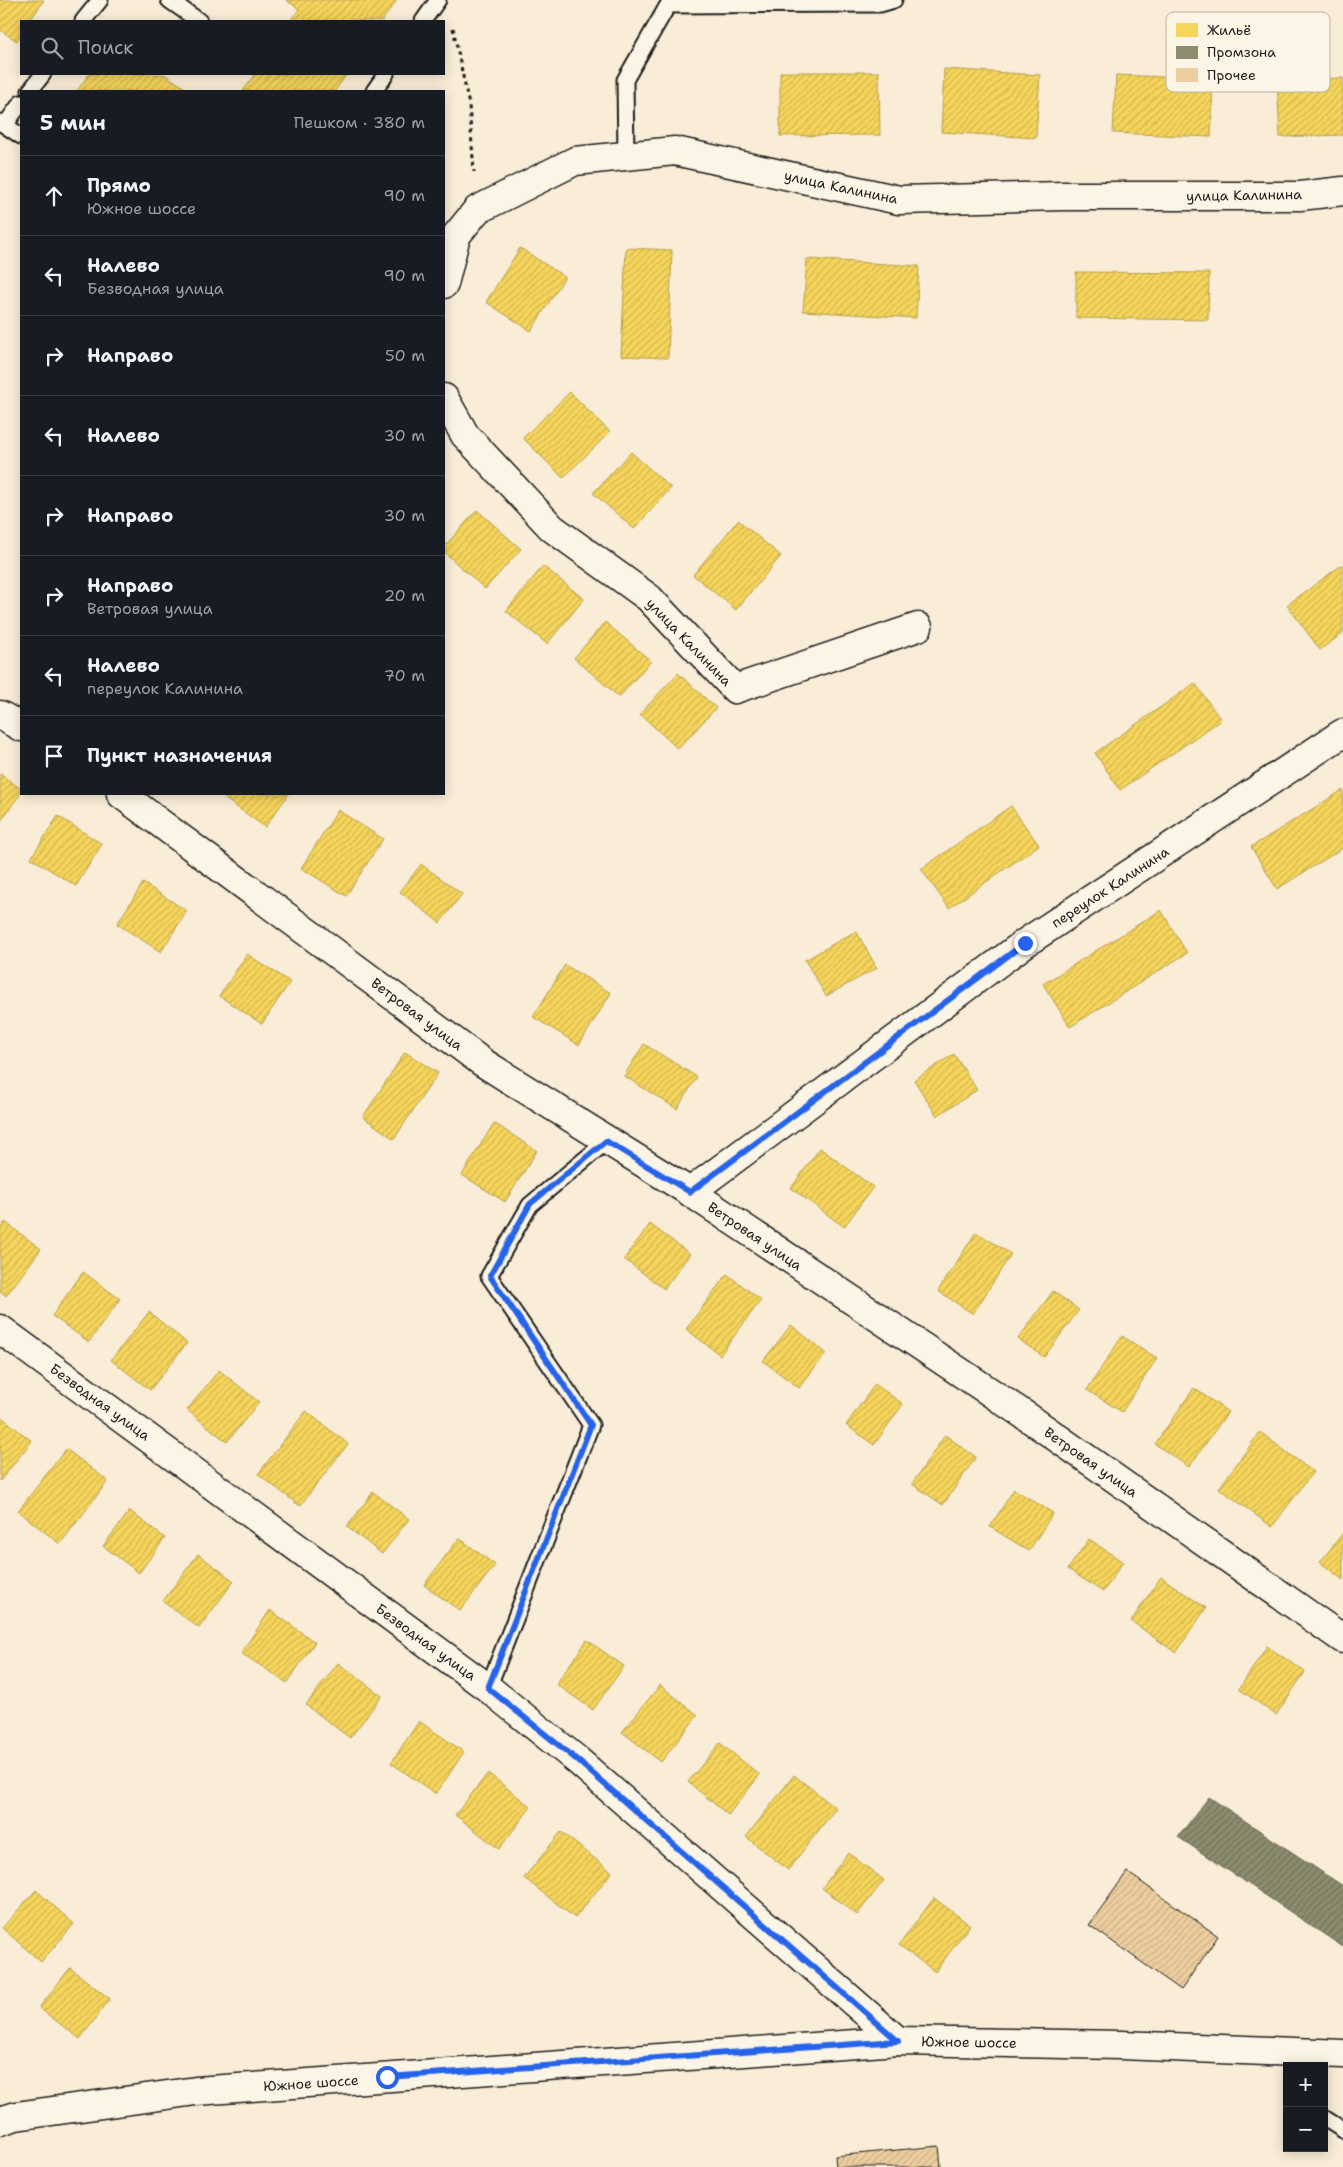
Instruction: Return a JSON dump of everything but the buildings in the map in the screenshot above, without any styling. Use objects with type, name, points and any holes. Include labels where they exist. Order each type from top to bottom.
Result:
[{"type":"street","name":"улица Калинина","points":[[445,277],[449,247],[478,210],[575,161],[675,151],[899,200],[1064,196],[1300,196],[1343,191]]},
{"type":"street","name":"улица Калинина","points":[[445,400],[465,436],[552,528],[649,598],[735,689],[918,627]]},
{"type":"street","points":[[0,715],[20,726]]},
{"type":"street","name":"переулок Калинина","points":[[690,1192],[1025,943],[1343,733]]},
{"type":"street","name":"Ветровая улица","points":[[122,795],[482,1062],[690,1192],[1029,1418],[1343,1639]]},
{"type":"street","name":"Безводная улица","points":[[0,1329],[488,1688],[577,1760],[898,2041]]},
{"type":"street","name":"Южное шоссе","points":[[0,2121],[16,2116],[196,2092],[898,2041],[1121,2045],[1298,2059],[1343,2054]]},
{"type":"lane","points":[[84,20],[100,0]]},
{"type":"lane","points":[[169,0],[198,20]]},
{"type":"lane","points":[[424,20],[438,0]]},
{"type":"lane","points":[[626,156],[624,80],[668,5],[880,4],[894,0]]},
{"type":"lane","points":[[31,90],[42,75]]},
{"type":"lane","points":[[375,90],[385,75]]},
{"type":"lane","points":[[20,104],[2,123],[20,135]]},
{"type":"lane","points":[[488,1688],[591,1425],[490,1276],[530,1204],[606,1141]]},
{"type":"lane","points":[[1328,2121],[1343,2130]]},
{"type":"path","points":[[452,19],[469,105],[478,210]]},
{"type":"route","points":[[387,2077],[898,2041],[577,1760],[488,1688],[591,1425],[490,1276],[530,1204],[606,1141],[690,1192],[1025,943]]}]
